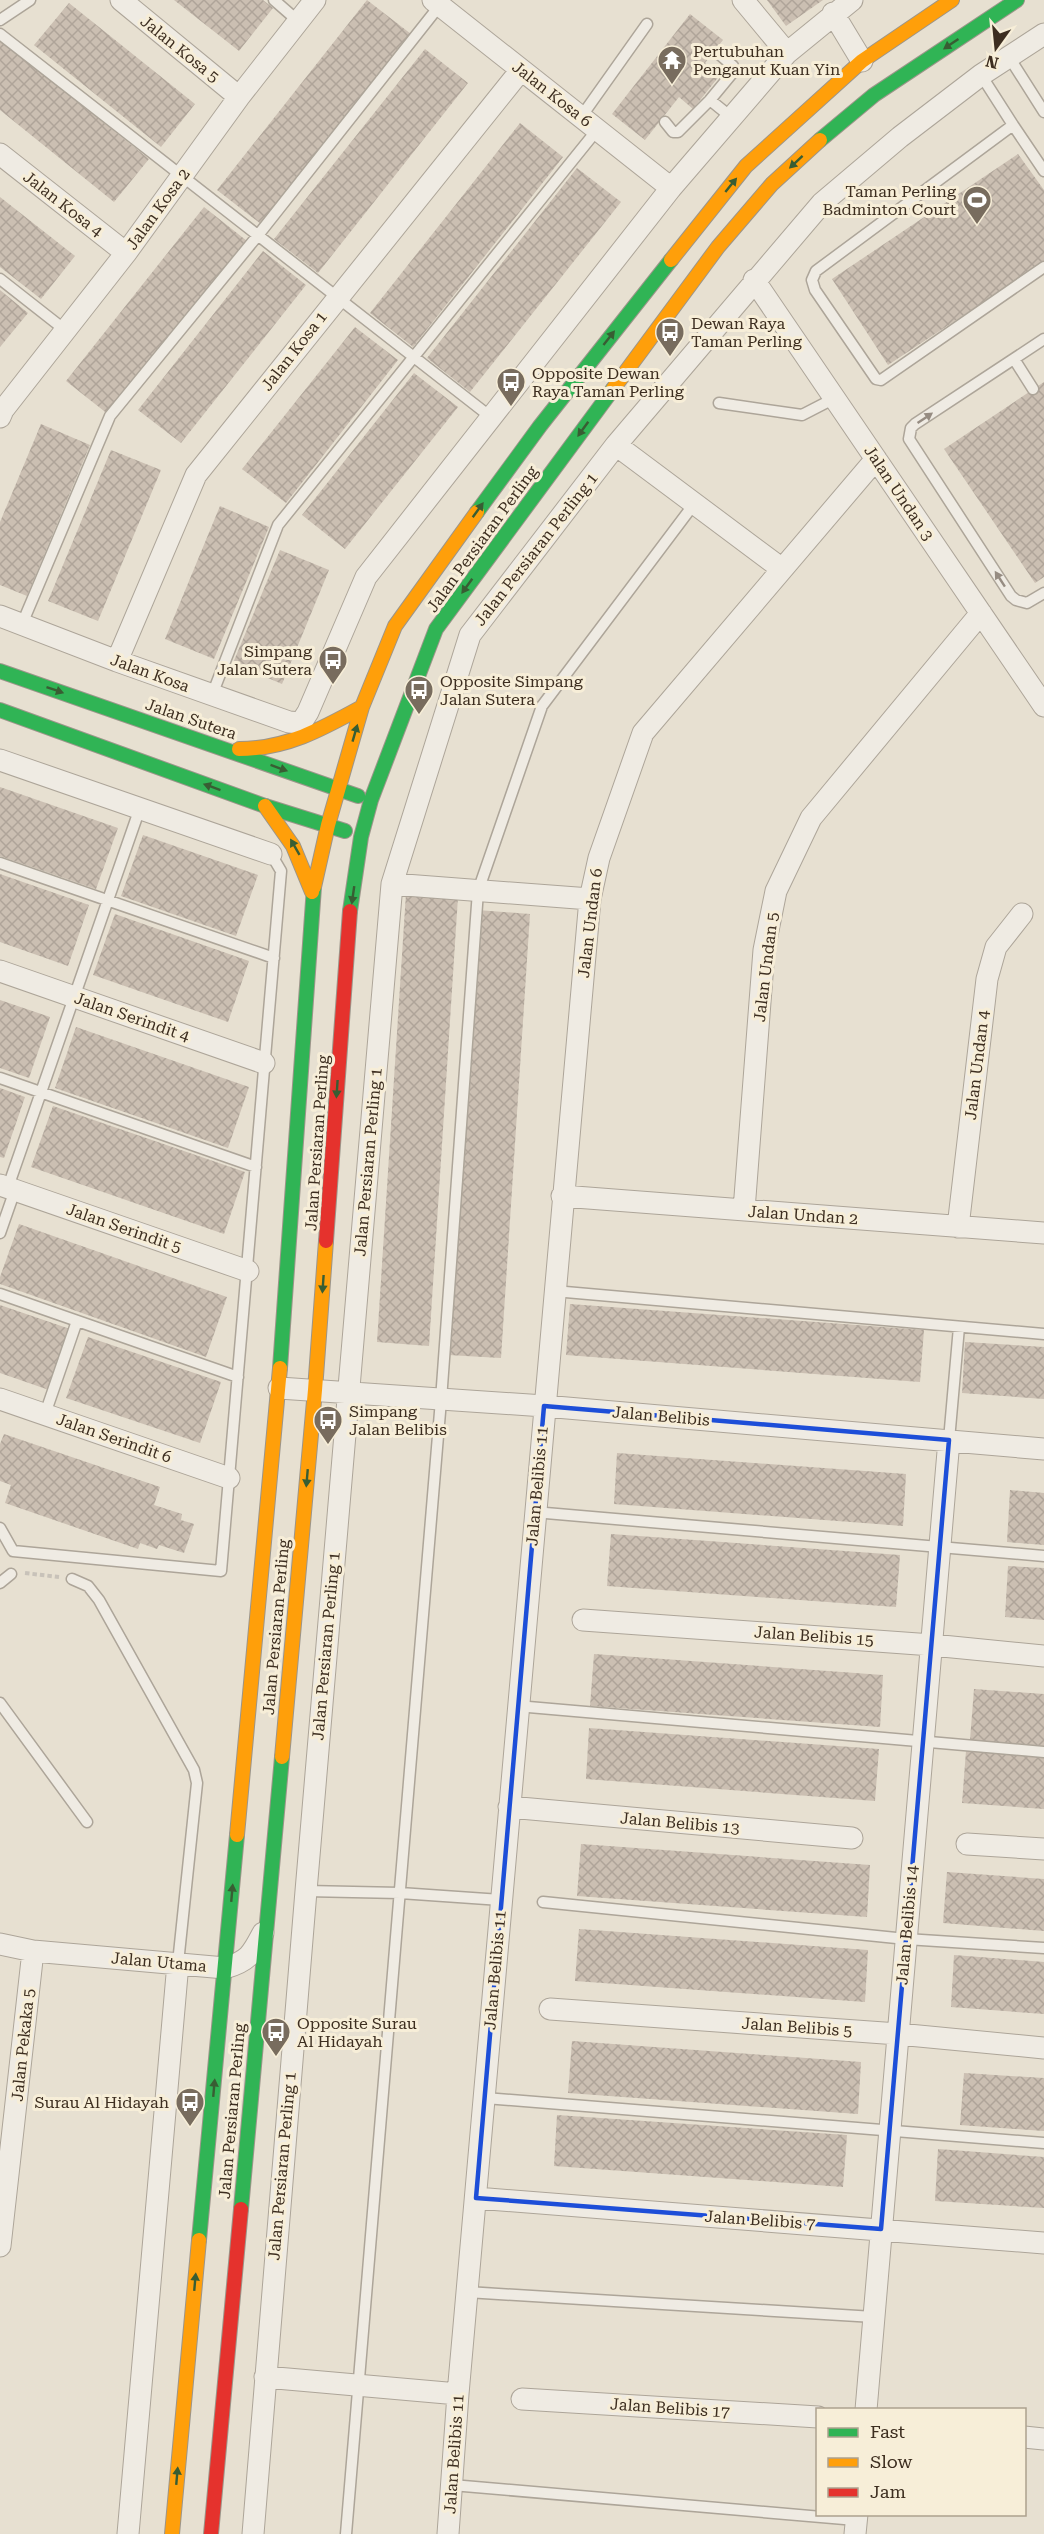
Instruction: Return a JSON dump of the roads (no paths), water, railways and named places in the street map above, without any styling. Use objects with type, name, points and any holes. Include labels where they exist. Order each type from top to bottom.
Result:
[{"type":"main road","name":"Jalan Persiaran Perling","points":[[172,2534],[279,1388],[312,894],[328,825],[362,706],[395,626],[424,583],[540,426],[746,166],[862,61],[952,0]]},
{"type":"main road","name":"Jalan Persiaran Perling","points":[[211,2534],[315,1390],[351,904],[361,837],[371,800],[436,629],[718,247],[772,184],[825,135],[874,95],[1017,0]]},
{"type":"main road","name":"Jalan Sutera","points":[[0,670],[371,800]]},
{"type":"main road","points":[[224,748],[260,750],[294,743],[362,706]]},
{"type":"main road","points":[[0,710],[265,806],[361,837]]},
{"type":"main road","points":[[265,806],[284,828],[300,855],[312,894]]},
{"type":"street","name":"Jalan Kosa 5","points":[[120,0],[239,97]]},
{"type":"street","name":"Jalan Kosa 2","points":[[1,412],[126,254],[239,97],[315,0]]},
{"type":"street","points":[[743,0],[787,53]]},
{"type":"street","points":[[492,418],[671,188],[731,117],[787,53],[833,13],[852,0]]},
{"type":"street","name":"Jalan Kosa 6","points":[[437,3],[671,188]]},
{"type":"street","points":[[833,13],[862,61]]},
{"type":"street","name":"Jalan Persiaran Perling 1","points":[[253,2534],[392,884],[470,635],[616,445],[822,202],[900,137],[981,75],[1044,34]]},
{"type":"street","name":"Jalan Kosa 1","points":[[117,661],[195,475],[521,70]]},
{"type":"street","name":"Jalan Kosa 4","points":[[0,154],[126,254]]},
{"type":"street","name":"Jalan Undan 3","points":[[754,280],[981,613],[1037,682],[1044,706]]},
{"type":"street","name":"Jalan Kosa","points":[[0,616],[212,695],[289,722],[301,723],[308,712],[366,576],[492,418]]},
{"type":"street","points":[[616,445],[782,569]]},
{"type":"street","name":"Jalan Undan 6","points":[[544,1406],[590,899],[598,858],[643,733],[876,459]]},
{"type":"street","name":"Jalan Undan 5","points":[[744,1210],[764,950],[776,891],[811,819],[981,613]]},
{"type":"street","points":[[0,760],[271,854]]},
{"type":"street","points":[[392,884],[590,899]]},
{"type":"street","name":"Jalan Undan 4","points":[[958,1227],[987,979],[996,946],[1022,914]]},
{"type":"street","name":"Jalan Serindit 4","points":[[0,971],[264,1063]]},
{"type":"street","name":"Jalan Serindit 5","points":[[8,1188],[248,1271]]},
{"type":"street","name":"Jalan Undan 2","points":[[562,1196],[1044,1233]]},
{"type":"street","name":"Jalan Belibis","points":[[279,1388],[544,1406],[1044,1449]]},
{"type":"street","name":"Jalan Serindit 6","points":[[0,1399],[229,1478]]},
{"type":"street","name":"Jalan Belibis 11","points":[[448,2534],[458,2394],[544,1406]]},
{"type":"street","name":"Jalan Belibis 14","points":[[866,2408],[949,1440]]},
{"type":"street","name":"Jalan Belibis 15","points":[[583,1620],[932,1645],[1044,1656]]},
{"type":"street","name":"Jalan Belibis 13","points":[[509,1807],[852,1838]]},
{"type":"street","points":[[967,1844],[1044,1849]]},
{"type":"street","name":"Jalan Utama","points":[[0,1944],[33,1951],[225,1968],[242,1963],[252,1954],[265,1929]]},
{"type":"street","name":"Jalan Pekaka 5","points":[[0,2246],[33,1951]]},
{"type":"street","points":[[128,2534],[178,1963]]},
{"type":"street","name":"Jalan Belibis 5","points":[[549,2009],[898,2034],[1044,2048]]},
{"type":"street","name":"Jalan Belibis 7","points":[[476,2198],[1044,2243]]},
{"type":"street","points":[[265,2377],[358,2387],[458,2394]]},
{"type":"street","name":"Jalan Belibis 17","points":[[522,2399],[816,2417]]},
{"type":"street","points":[[1026,2437],[1044,2439]]},
{"type":"lane","points":[[0,20],[30,0]]},
{"type":"lane","points":[[274,0],[298,21]]},
{"type":"lane","points":[[22,624],[110,416],[259,234],[437,3]]},
{"type":"lane","points":[[212,695],[278,525],[415,358],[589,124],[647,24]]},
{"type":"lane","points":[[0,34],[492,418]]},
{"type":"lane","points":[[665,122],[673,132],[678,132],[710,100],[734,71],[733,66],[719,54]]},
{"type":"lane","points":[[1009,57],[1044,112]]},
{"type":"lane","points":[[981,75],[1044,171]]},
{"type":"lane","points":[[710,100],[731,117]]},
{"type":"lane","points":[[1012,125],[816,271],[812,280],[815,290],[876,379],[881,380],[1044,267]]},
{"type":"lane","points":[[0,279],[65,330]]},
{"type":"lane","points":[[1044,339],[915,424],[911,428],[909,439],[1011,596],[1027,603],[1044,593]]},
{"type":"lane","points":[[1014,359],[1032,389]]},
{"type":"lane","points":[[719,403],[802,416],[835,398]]},
{"type":"lane","points":[[346,2534],[441,1400],[478,891],[542,706],[694,504]]},
{"type":"lane","points":[[0,1233],[8,1188],[140,808]]},
{"type":"lane","points":[[0,1528],[14,1551],[222,1571],[281,871],[271,854]]},
{"type":"lane","points":[[0,862],[274,958]]},
{"type":"lane","points":[[0,1078],[256,1167]]},
{"type":"lane","points":[[554,1291],[1044,1334]]},
{"type":"lane","points":[[0,1294],[238,1377]]},
{"type":"lane","points":[[45,1414],[77,1321]]},
{"type":"lane","points":[[949,1440],[960,1328]]},
{"type":"lane","points":[[534,1512],[1044,1556]]},
{"type":"lane","points":[[0,1583],[11,1574]]},
{"type":"lane","points":[[72,1579],[88,1586],[99,1600],[194,1770],[197,1784],[178,1963]]},
{"type":"lane","points":[[0,1703],[87,1822]]},
{"type":"lane","points":[[517,1706],[1044,1752]]},
{"type":"lane","points":[[306,1891],[400,1893],[501,1900]]},
{"type":"lane","points":[[543,1902],[906,1939],[1044,1948]]},
{"type":"lane","points":[[485,2098],[1044,2143]]},
{"type":"lane","points":[[467,2292],[874,2317]]},
{"type":"lane","points":[[452,2485],[856,2523]]},
{"type":"place","name":"Pertubuhan Penganut Kuan Yin","points":[[672,86]]},
{"type":"place","name":"Taman Perling Badminton Court","points":[[977,226]]},
{"type":"place","name":"Dewan Raya Taman Perling","points":[[670,358]]},
{"type":"place","name":"Opposite Dewan Raya Taman Perling","points":[[511,408]]},
{"type":"place","name":"Simpang Jalan Sutera","points":[[333,686]]},
{"type":"place","name":"Opposite Simpang Jalan Sutera","points":[[419,716]]},
{"type":"place","name":"Simpang Jalan Belibis","points":[[328,1446]]},
{"type":"place","name":"Opposite Surau Al Hidayah","points":[[276,2058]]},
{"type":"place","name":"Surau Al Hidayah","points":[[190,2128]]}]
